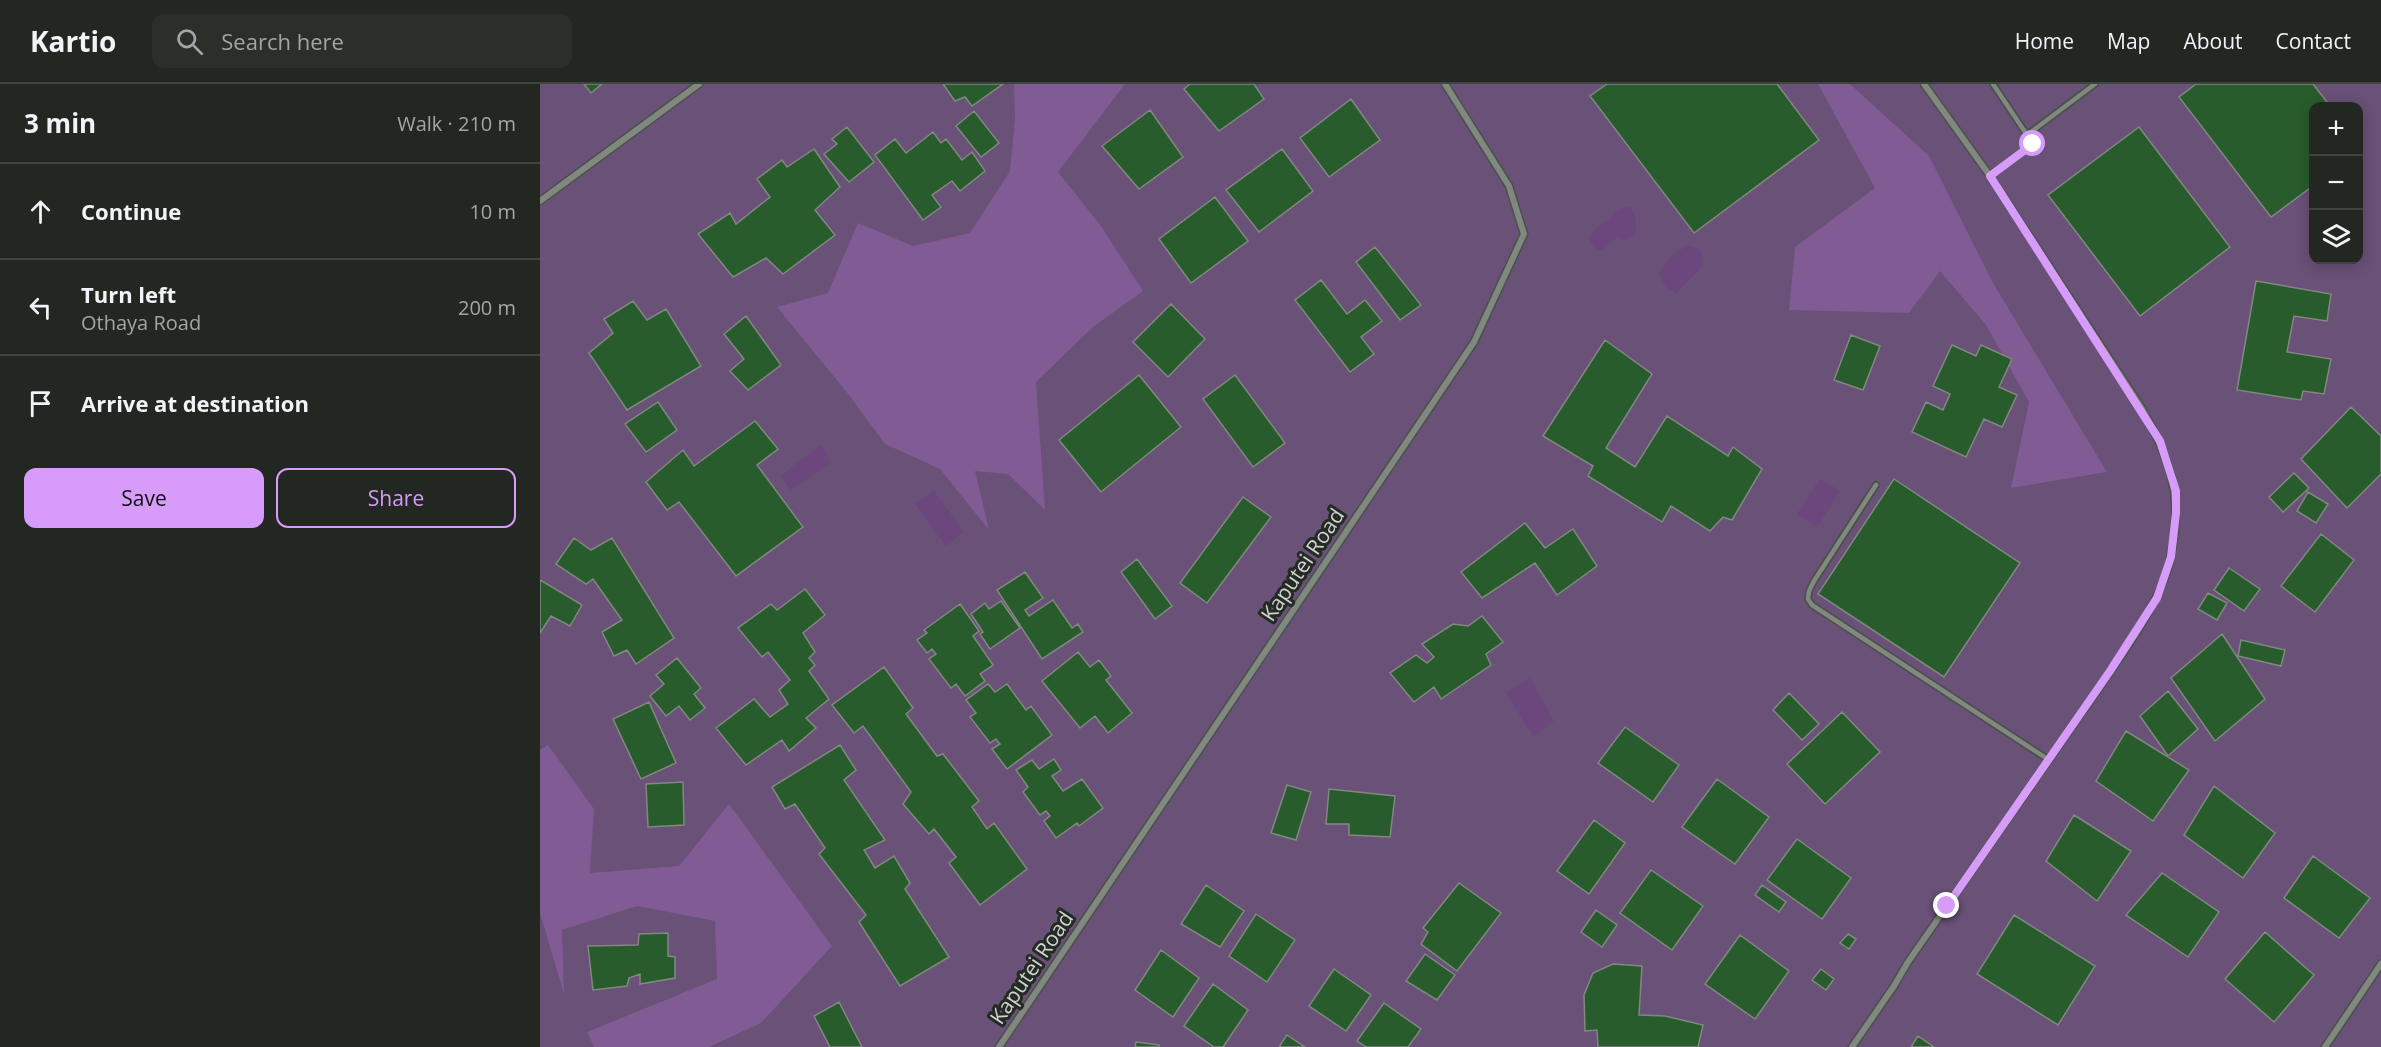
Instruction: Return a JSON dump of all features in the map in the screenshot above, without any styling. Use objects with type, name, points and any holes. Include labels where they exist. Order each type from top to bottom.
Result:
[{"type":"street","points":[[540,201],[699,84]]},
{"type":"street","name":"Kaputei Road","points":[[999,1047],[1474,342],[1524,234],[1509,186],[1445,84]]},
{"type":"street","points":[[1852,1047],[2157,598],[2171,557],[2176,513],[2176,491],[2160,441],[2148,420],[1990,176],[1924,84]]},
{"type":"street","points":[[2325,1047],[2381,964]]},
{"type":"lane","points":[[1990,176],[2033,144],[1993,84]]},
{"type":"lane","points":[[2027,135],[2095,84]]},
{"type":"lane","points":[[1876,485],[1809,591],[1808,599],[1812,605],[2049,760]]},
{"type":"shaded area","points":[[540,84],[2381,84],[2381,1047],[540,1047]]},
{"type":"shaded area","points":[[1014,84],[1125,84],[1058,172],[1101,226],[1143,291],[1093,327],[1036,382],[1045,510],[1008,474],[975,471],[989,530],[940,469],[885,444],[849,395],[777,307],[828,293],[858,223],[913,246],[970,233],[1010,171],[1015,119]]},
{"type":"shaded area","points":[[1818,84],[1850,84],[1929,156],[1993,283],[2107,472],[2011,488],[2029,402],[1986,325],[1940,271],[1909,313],[1789,310],[1795,247],[1875,188]]},
{"type":"shaded area","points":[[1630,207],[1636,221],[1634,235],[1623,240],[1617,237],[1602,250],[1596,249],[1590,241],[1593,232],[1609,220],[1617,210]]},
{"type":"shaded area","points":[[1688,246],[1700,250],[1703,266],[1676,293],[1666,287],[1659,275],[1670,258]]},
{"type":"shaded area","points":[[821,445],[831,462],[791,490],[780,476]]},
{"type":"shaded area","points":[[1820,479],[1840,491],[1817,527],[1797,514]]},
{"type":"shaded area","points":[[934,491],[964,532],[946,546],[915,504]]},
{"type":"shaded area","points":[[1530,678],[1554,721],[1533,736],[1506,693]]},
{"type":"shaded area","points":[[548,745],[594,809],[590,873],[679,866],[729,804],[832,946],[761,1023],[709,1047],[594,1047],[587,1032],[717,979],[715,921],[637,906],[562,930],[564,994],[540,913],[540,750]]},
{"type":"building","points":[[584,84],[602,84],[591,93]]},
{"type":"building","points":[[943,84],[1003,84],[972,106],[965,97],[955,101]]},
{"type":"building","points":[[1190,84],[1254,84],[1264,99],[1219,131],[1184,89]]},
{"type":"building","points":[[1607,84],[1777,84],[1819,140],[1694,233],[1590,96]]},
{"type":"building","points":[[2196,84],[2313,84],[2327,102],[2309,102],[2309,189],[2271,217],[2179,97]]},
{"type":"building","points":[[1351,99],[1380,140],[1329,177],[1300,138]]},
{"type":"building","points":[[1150,110],[1183,157],[1139,189],[1102,146]]},
{"type":"building","points":[[974,111],[999,143],[981,157],[956,126]]},
{"type":"building","points":[[847,127],[874,162],[849,182],[824,154],[837,144],[832,139]]},
{"type":"building","points":[[2139,127],[2230,247],[2140,316],[2048,195]]},
{"type":"building","points":[[933,132],[941,143],[946,139],[962,160],[972,152],[985,171],[960,191],[952,181],[932,195],[941,207],[923,220],[875,155],[895,139],[906,153]]},
{"type":"building","points":[[814,149],[840,187],[815,210],[835,235],[783,274],[766,258],[733,277],[698,234],[730,213],[736,224],[770,197],[757,179],[782,160],[787,167]]},
{"type":"building","points":[[1282,149],[1313,191],[1259,232],[1226,190]]},
{"type":"building","points":[[1215,197],[1248,241],[1191,283],[1159,239]]},
{"type":"building","points":[[1375,247],[1421,305],[1400,320],[1356,262]]},
{"type":"building","points":[[1321,280],[1347,314],[1365,300],[1382,321],[1361,337],[1374,354],[1350,372],[1295,300]]},
{"type":"building","points":[[2256,281],[2331,294],[2327,321],[2294,316],[2287,352],[2331,359],[2324,394],[2303,391],[2301,400],[2237,390]]},
{"type":"building","points":[[633,301],[647,320],[666,309],[701,366],[627,410],[589,353],[613,333],[604,319]]},
{"type":"building","points":[[1171,304],[1205,339],[1168,377],[1133,342]]},
{"type":"building","points":[[746,316],[781,365],[748,390],[730,371],[744,359],[724,334]]},
{"type":"building","points":[[1851,335],[1880,346],[1863,390],[1834,380]]},
{"type":"building","points":[[1605,340],[1652,374],[1606,448],[1635,467],[1667,416],[1728,456],[1733,447],[1762,469],[1732,520],[1723,517],[1710,531],[1671,506],[1662,522],[1588,476],[1593,466],[1543,436]]},
{"type":"building","points":[[1952,345],[1976,356],[1981,345],[2012,359],[1999,387],[2017,395],[2002,427],[1984,419],[1966,457],[1912,432],[1926,402],[1943,410],[1950,394],[1933,386]]},
{"type":"building","points":[[1139,375],[1181,427],[1101,492],[1059,440]]},
{"type":"building","points":[[1235,375],[1285,443],[1253,467],[1203,399]]},
{"type":"building","points":[[658,402],[677,430],[646,452],[625,424]]},
{"type":"building","points":[[2351,407],[2381,436],[2381,474],[2347,508],[2301,459]]},
{"type":"building","points":[[755,421],[778,449],[757,465],[803,527],[736,576],[679,502],[667,510],[646,482],[683,450],[694,466]]},
{"type":"building","points":[[2294,473],[2309,488],[2283,512],[2269,497]]},
{"type":"building","points":[[1894,479],[2020,563],[1944,677],[1818,594]]},
{"type":"building","points":[[2308,492],[2328,504],[2316,523],[2297,511]]},
{"type":"building","points":[[1243,497],[1271,517],[1207,603],[1180,583]]},
{"type":"building","points":[[1525,523],[1545,548],[1573,529],[1597,566],[1557,595],[1535,563],[1482,598],[1461,572]]},
{"type":"building","points":[[2321,534],[2354,560],[2315,612],[2281,586]]},
{"type":"building","points":[[574,538],[591,550],[612,538],[674,638],[636,664],[627,650],[614,656],[602,632],[622,620],[593,579],[586,584],[556,564]]},
{"type":"building","points":[[1137,559],[1172,606],[1155,619],[1121,572]]},
{"type":"building","points":[[2229,568],[2260,589],[2244,611],[2214,590]]},
{"type":"building","points":[[1025,572],[1043,598],[1025,610],[1029,616],[1053,600],[1072,628],[1078,624],[1083,632],[1042,659],[997,590]]},
{"type":"building","points":[[540,580],[582,605],[570,626],[551,616],[540,633]]},
{"type":"building","points":[[805,589],[825,615],[803,633],[815,652],[809,658],[815,665],[809,671],[829,699],[806,718],[816,728],[789,751],[782,740],[746,765],[716,728],[754,699],[770,717],[788,704],[779,690],[790,680],[768,652],[762,657],[738,628],[771,604],[777,610]]},
{"type":"building","points":[[2208,593],[2227,603],[2217,620],[2198,609]]},
{"type":"building","points":[[1001,601],[1020,628],[990,649],[980,634],[983,632],[971,614],[985,603],[989,609]]},
{"type":"building","points":[[960,604],[979,631],[973,636],[993,665],[980,674],[985,681],[965,696],[956,684],[951,688],[929,659],[936,654],[932,649],[927,653],[917,640],[927,633],[924,630]]},
{"type":"building","points":[[1482,616],[1503,642],[1486,654],[1491,665],[1441,699],[1434,687],[1414,702],[1390,673],[1416,655],[1427,663],[1434,657],[1422,644],[1453,624],[1468,626]]},
{"type":"building","points":[[2222,634],[2265,699],[2215,741],[2171,678]]},
{"type":"building","points":[[2241,640],[2285,650],[2281,666],[2238,656]]},
{"type":"building","points":[[1078,652],[1090,667],[1099,660],[1111,676],[1106,680],[1132,713],[1108,733],[1095,716],[1080,728],[1042,681]]},
{"type":"building","points":[[677,658],[701,688],[694,694],[705,708],[690,720],[679,706],[666,716],[650,696],[664,684],[656,675]]},
{"type":"building","points":[[884,667],[913,708],[906,714],[937,756],[943,754],[979,801],[972,807],[987,829],[994,823],[1027,869],[980,905],[949,863],[956,857],[934,829],[929,834],[903,804],[911,792],[863,726],[854,733],[832,705]]},
{"type":"building","points":[[988,684],[995,692],[1007,684],[1026,710],[1031,706],[1052,735],[1007,769],[992,749],[1000,744],[996,739],[990,743],[970,717],[976,713],[966,700]]},
{"type":"building","points":[[2168,691],[2198,729],[2168,756],[2140,716]]},
{"type":"building","points":[[1789,693],[1819,724],[1802,740],[1773,710]]},
{"type":"building","points":[[649,702],[676,763],[641,779],[613,719]]},
{"type":"building","points":[[1842,712],[1880,752],[1825,804],[1787,764]]},
{"type":"building","points":[[1625,727],[1679,765],[1653,802],[1598,763]]},
{"type":"building","points":[[2126,731],[2189,770],[2153,821],[2096,781]]},
{"type":"building","points":[[840,745],[856,770],[844,780],[885,840],[864,850],[875,868],[894,856],[910,883],[905,889],[949,957],[900,986],[859,922],[866,915],[819,854],[825,848],[795,804],[785,809],[772,787]]},
{"type":"building","points":[[1054,759],[1061,770],[1052,776],[1063,791],[1082,779],[1103,808],[1079,826],[1077,823],[1056,838],[1044,821],[1050,816],[1046,811],[1040,815],[1023,792],[1028,787],[1016,770],[1032,760],[1039,769]]},
{"type":"building","points":[[1717,779],[1769,817],[1735,864],[1682,827]]},
{"type":"building","points":[[683,782],[684,825],[648,827],[646,784]]},
{"type":"building","points":[[1287,785],[1311,792],[1296,840],[1271,833]]},
{"type":"building","points":[[2214,786],[2275,833],[2243,878],[2184,835]]},
{"type":"building","points":[[1329,789],[1395,796],[1390,837],[1349,835],[1349,824],[1326,824]]},
{"type":"building","points":[[2074,815],[2131,851],[2097,901],[2046,861]]},
{"type":"building","points":[[1594,820],[1625,843],[1589,894],[1557,871]]},
{"type":"building","points":[[1797,839],[1851,878],[1822,919],[1767,880]]},
{"type":"building","points":[[2313,856],[2370,898],[2339,938],[2284,898]]},
{"type":"building","points":[[1651,870],[1703,906],[1672,950],[1620,913]]},
{"type":"building","points":[[2162,873],[2219,912],[2188,957],[2126,915]]},
{"type":"building","points":[[1459,883],[1501,913],[1457,971],[1421,944],[1428,932],[1423,928]]},
{"type":"building","points":[[1206,885],[1244,911],[1220,947],[1181,924]]},
{"type":"building","points":[[1762,885],[1786,902],[1779,912],[1755,895]]},
{"type":"building","points":[[1596,910],[1617,925],[1602,947],[1581,932]]},
{"type":"building","points":[[1256,914],[1295,940],[1267,982],[1229,956]]},
{"type":"building","points":[[2014,915],[2095,966],[2058,1025],[1977,974]]},
{"type":"building","points":[[2265,932],[2314,975],[2274,1022],[2225,979]]},
{"type":"building","points":[[668,933],[668,956],[675,957],[675,978],[640,984],[640,974],[629,978],[627,986],[593,990],[588,946],[638,945],[639,934]]},
{"type":"building","points":[[1848,934],[1856,939],[1849,949],[1840,943]]},
{"type":"building","points":[[1740,935],[1789,971],[1755,1019],[1705,984]]},
{"type":"building","points":[[1161,950],[1199,978],[1173,1017],[1135,990]]},
{"type":"building","points":[[1425,954],[1455,975],[1437,1000],[1406,981]]},
{"type":"building","points":[[1613,964],[1642,966],[1639,1015],[1665,1016],[1703,1025],[1698,1047],[1598,1047],[1597,1030],[1585,1031],[1584,995],[1593,973]]},
{"type":"building","points":[[1334,969],[1371,995],[1346,1031],[1309,1006]]},
{"type":"building","points":[[1821,969],[1834,979],[1826,990],[1812,980]]},
{"type":"building","points":[[1213,984],[1248,1010],[1223,1047],[1214,1047],[1184,1026]]},
{"type":"building","points":[[839,1002],[862,1047],[830,1047],[814,1016]]},
{"type":"building","points":[[1384,1003],[1421,1029],[1408,1047],[1366,1047],[1357,1041]]},
{"type":"building","points":[[1287,1035],[1305,1047],[1279,1047]]},
{"type":"building","points":[[1918,1036],[1934,1047],[1911,1047]]},
{"type":"building","points":[[1136,1042],[1159,1045],[1159,1047],[1135,1047]]},
{"type":"route","points":[[1947,906],[2110,671],[2157,598],[2171,557],[2176,513],[2176,491],[2160,441],[1990,176],[2033,144]]}]
